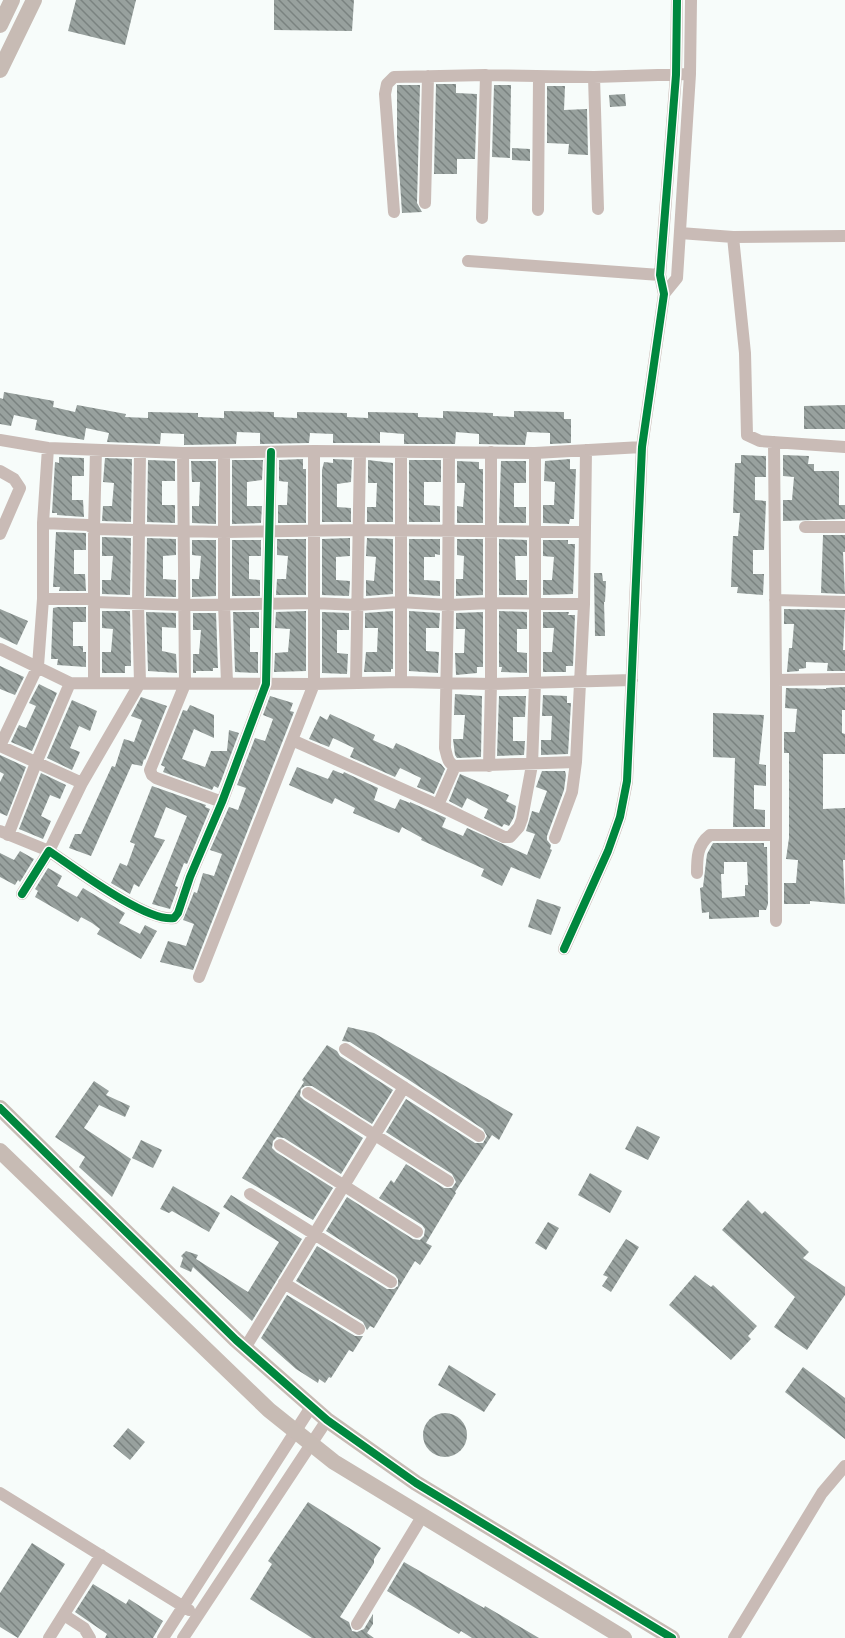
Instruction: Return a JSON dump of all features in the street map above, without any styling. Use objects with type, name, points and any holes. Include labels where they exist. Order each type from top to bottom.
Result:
[{"type":"street","points":[[0,25],[12,0]]},
{"type":"street","points":[[0,70],[34,0]]},
{"type":"street","points":[[564,949],[608,851],[620,817],[627,781],[642,447],[664,294],[660,275],[676,75],[676,0]]},
{"type":"street","points":[[664,294],[677,278],[690,74],[691,0]]},
{"type":"street","points":[[394,212],[385,94],[387,84],[394,77],[486,75],[594,77],[690,74]]},
{"type":"street","points":[[482,218],[486,75]]},
{"type":"street","points":[[425,203],[428,76]]},
{"type":"street","points":[[538,210],[539,77]]},
{"type":"street","points":[[594,77],[598,209]]},
{"type":"street","points":[[680,233],[733,237],[845,236]]},
{"type":"street","points":[[733,237],[745,353],[747,435],[760,441],[845,447]]},
{"type":"street","points":[[468,261],[660,275]]},
{"type":"street","points":[[0,440],[48,447],[183,453],[315,451],[535,453],[642,447]]},
{"type":"street","points":[[774,442],[777,680],[776,921]]},
{"type":"street","points":[[48,447],[38,666],[0,747],[82,783]]},
{"type":"street","points":[[94,682],[96,450]]},
{"type":"street","points":[[555,838],[572,792],[576,762],[584,604],[586,450]]},
{"type":"street","points":[[199,977],[314,684],[315,451]]},
{"type":"street","points":[[22,894],[48,851],[82,783],[140,683],[138,530],[140,452]]},
{"type":"street","points":[[70,682],[4,833],[48,851],[132,905],[161,918],[174,918],[222,802],[266,684],[271,452]]},
{"type":"street","points":[[356,682],[360,452]]},
{"type":"street","points":[[489,766],[491,452]]},
{"type":"street","points":[[183,453],[184,684],[150,770],[152,775],[222,802]]},
{"type":"street","points":[[224,453],[224,604],[227,684]]},
{"type":"street","points":[[401,682],[402,453]]},
{"type":"street","points":[[449,453],[445,748],[449,761],[455,766],[576,762]]},
{"type":"street","points":[[292,740],[504,837],[510,837],[522,819],[532,765],[536,682],[535,453]]},
{"type":"street","points":[[0,471],[14,479],[20,488],[0,534]]},
{"type":"street","points":[[43,523],[88,525],[94,529],[182,529],[224,532],[359,530],[584,532]]},
{"type":"street","points":[[805,527],[845,527]]},
{"type":"street","points":[[42,599],[89,599],[94,602],[183,605],[313,603],[358,605],[400,602],[584,604]]},
{"type":"street","points":[[775,600],[845,602]]},
{"type":"street","points":[[0,650],[70,682],[491,684],[632,681]]},
{"type":"street","points":[[777,680],[845,679]]},
{"type":"street","points":[[438,805],[455,766]]},
{"type":"street","points":[[697,873],[698,851],[710,835],[776,835]]},
{"type":"street","points":[[345,1049],[478,1136]]},
{"type":"street","points":[[245,1348],[404,1087]]},
{"type":"street","points":[[308,1093],[448,1181]]},
{"type":"street","points":[[0,1108],[245,1348],[327,1420],[401,1473],[672,1638]]},
{"type":"street","points":[[280,1145],[417,1232]]},
{"type":"street","points":[[0,1151],[269,1410],[311,1445],[334,1462],[624,1638]]},
{"type":"street","points":[[250,1194],[391,1282]]},
{"type":"street","points":[[284,1283],[359,1329]]},
{"type":"street","points":[[163,1638],[311,1407]]},
{"type":"street","points":[[183,1638],[327,1420]]},
{"type":"street","points":[[734,1638],[822,1493],[845,1466]]},
{"type":"street","points":[[0,1492],[198,1615]]},
{"type":"street","points":[[357,1624],[423,1515]]},
{"type":"street","points":[[50,1638],[101,1555]]},
{"type":"street","points":[[64,1615],[84,1628],[90,1638]]},
{"type":"building","points":[[76,0],[136,0],[125,45],[68,31]]},
{"type":"building","points":[[274,0],[354,0],[352,31],[274,30]]},
{"type":"building","points":[[436,84],[456,84],[456,93],[477,94],[475,159],[457,159],[457,174],[434,174]]},
{"type":"building","points":[[397,85],[420,85],[417,203],[422,212],[402,213],[397,137]]},
{"type":"building","points":[[494,85],[511,85],[510,158],[492,157]]},
{"type":"building","points":[[547,86],[565,86],[564,110],[587,109],[588,155],[568,154],[569,144],[547,143]]},
{"type":"building","points":[[625,94],[626,106],[610,107],[609,95]]},
{"type":"building","points":[[512,148],[530,149],[530,161],[512,160]]},
{"type":"building","points":[[4,392],[54,401],[53,407],[75,412],[77,405],[126,414],[125,417],[148,418],[148,412],[198,413],[198,417],[224,418],[224,411],[274,412],[274,417],[297,418],[297,412],[347,413],[347,417],[368,418],[368,412],[418,413],[418,417],[443,418],[443,411],[493,413],[493,416],[514,417],[514,411],[564,412],[564,419],[571,419],[571,443],[550,444],[550,433],[527,432],[525,445],[479,444],[479,434],[456,432],[455,444],[404,444],[404,434],[380,432],[380,443],[333,443],[333,434],[310,433],[309,443],[260,444],[260,433],[237,432],[236,444],[184,445],[184,434],[161,433],[160,444],[107,442],[109,433],[86,428],[84,440],[35,430],[37,420],[14,415],[11,426],[0,424],[0,398],[3,399]]},
{"type":"building","points":[[845,405],[845,429],[804,429],[804,406]]},
{"type":"building","points":[[741,455],[766,456],[766,477],[755,477],[755,500],[766,501],[764,550],[753,550],[753,574],[764,574],[763,595],[737,593],[738,587],[731,587],[733,536],[738,536],[740,513],[733,513],[735,463],[741,463]]},
{"type":"building","points":[[783,455],[809,456],[808,464],[814,464],[814,471],[839,471],[839,505],[845,505],[845,519],[783,521],[783,500],[792,500],[794,477],[783,476]]},
{"type":"building","points":[[59,457],[84,458],[84,476],[72,476],[72,500],[83,500],[84,517],[52,513],[55,462],[59,463]]},
{"type":"building","points":[[105,458],[132,459],[131,522],[102,521],[103,506],[112,506],[114,483],[103,482]]},
{"type":"building","points":[[303,459],[303,469],[306,469],[306,523],[278,523],[278,505],[287,505],[288,482],[279,481],[279,460]]},
{"type":"building","points":[[333,459],[352,460],[351,482],[337,484],[337,507],[351,508],[351,522],[322,522],[322,470],[324,462],[333,463]]},
{"type":"building","points":[[570,459],[570,469],[576,469],[574,519],[570,519],[569,524],[543,523],[543,505],[554,505],[555,482],[544,481],[545,461]]},
{"type":"building","points":[[148,460],[175,461],[175,481],[162,481],[162,505],[175,505],[175,523],[147,522]]},
{"type":"building","points":[[232,460],[263,460],[262,480],[247,482],[247,506],[262,506],[261,523],[232,524]]},
{"type":"building","points":[[368,460],[393,463],[393,522],[367,522],[367,507],[376,507],[377,483],[368,483]]},
{"type":"building","points":[[409,460],[441,460],[441,482],[424,482],[424,505],[440,506],[440,522],[409,522]]},
{"type":"building","points":[[191,461],[216,461],[216,524],[192,523],[192,506],[199,506],[200,482],[192,482]]},
{"type":"building","points":[[457,461],[479,462],[479,469],[483,469],[483,523],[457,523],[457,506],[463,507],[465,483],[457,483]]},
{"type":"building","points":[[501,461],[526,461],[526,483],[514,483],[514,507],[526,507],[526,523],[499,523]]},
{"type":"building","points":[[56,532],[86,533],[86,550],[74,550],[74,574],[85,574],[86,591],[59,591],[60,587],[53,587]]},
{"type":"building","points":[[823,535],[845,535],[845,552],[843,552],[845,594],[821,593]]},
{"type":"building","points":[[102,537],[131,538],[130,595],[102,594],[102,580],[111,580],[113,556],[102,556]]},
{"type":"building","points":[[147,538],[176,539],[176,555],[163,556],[163,579],[176,580],[176,597],[146,596]]},
{"type":"building","points":[[350,538],[350,556],[336,557],[336,580],[350,581],[349,596],[322,595],[322,539]]},
{"type":"building","points":[[367,538],[393,539],[393,594],[366,596],[366,580],[374,581],[376,557],[366,556]]},
{"type":"building","points":[[277,539],[306,539],[306,595],[276,595],[277,579],[286,579],[288,556],[277,555]]},
{"type":"building","points":[[409,539],[440,539],[440,555],[424,557],[424,580],[440,581],[440,596],[409,594]]},
{"type":"building","points":[[457,539],[483,539],[483,595],[456,596],[456,579],[463,579],[464,556],[457,555]]},
{"type":"building","points":[[499,539],[527,540],[527,556],[515,556],[516,580],[527,580],[527,595],[499,595]]},
{"type":"building","points":[[192,540],[216,540],[216,596],[192,597],[192,579],[199,579],[201,556],[192,555]]},
{"type":"building","points":[[232,540],[261,540],[261,556],[249,556],[249,579],[260,580],[260,596],[232,596]]},
{"type":"building","points":[[543,540],[568,540],[568,544],[575,544],[573,594],[543,595],[543,580],[552,580],[554,557],[543,556]]},
{"type":"building","points":[[594,573],[602,573],[603,581],[606,581],[605,636],[595,636]]},
{"type":"building","points":[[86,607],[86,622],[73,622],[73,646],[83,646],[83,652],[86,652],[86,667],[57,665],[58,659],[51,659],[53,608]]},
{"type":"building","points":[[0,609],[28,621],[17,645],[0,637]]},
{"type":"building","points":[[784,609],[845,610],[843,650],[845,650],[845,671],[827,671],[828,663],[806,662],[806,668],[787,672],[794,624],[784,624]]},
{"type":"building","points":[[102,611],[130,611],[131,666],[125,666],[125,673],[102,673],[102,652],[111,652],[113,629],[102,628]]},
{"type":"building","points":[[306,611],[306,671],[274,672],[275,653],[288,652],[290,629],[275,628],[276,612]]},
{"type":"building","points":[[393,611],[393,669],[391,672],[364,672],[366,652],[377,652],[378,628],[365,628],[365,613]]},
{"type":"building","points":[[409,611],[440,613],[439,628],[426,628],[426,651],[439,652],[438,673],[409,671]]},
{"type":"building","points":[[499,611],[527,612],[527,629],[517,629],[517,652],[527,653],[527,673],[501,672],[502,667],[499,667]]},
{"type":"building","points":[[146,612],[176,613],[176,628],[162,627],[162,651],[176,654],[177,673],[148,671]]},
{"type":"building","points":[[233,612],[259,612],[259,628],[250,628],[250,652],[258,652],[258,673],[235,672]]},
{"type":"building","points":[[322,612],[349,613],[349,630],[337,630],[337,653],[348,654],[347,674],[322,673]]},
{"type":"building","points":[[483,612],[483,667],[477,667],[477,673],[456,675],[455,653],[464,653],[465,629],[456,629],[456,613]]},
{"type":"building","points":[[543,612],[569,612],[568,615],[575,615],[573,666],[566,666],[566,672],[543,672],[543,652],[552,652],[554,628],[543,628]]},
{"type":"building","points":[[193,613],[216,613],[218,668],[213,668],[213,671],[193,673],[193,654],[199,654],[201,630],[193,630]]},
{"type":"building","points":[[0,666],[24,677],[15,695],[0,689]]},
{"type":"building","points":[[39,684],[57,693],[32,751],[11,742],[19,725],[26,728],[36,706],[29,703]]},
{"type":"building","points":[[845,687],[842,733],[845,734],[845,754],[823,754],[823,809],[845,808],[845,860],[843,860],[845,904],[810,901],[810,904],[784,904],[784,883],[796,883],[798,860],[786,859],[789,838],[789,753],[784,753],[784,732],[795,732],[797,709],[785,708],[786,688]]},
{"type":"building","points":[[455,694],[482,696],[481,757],[457,758],[455,755],[453,739],[463,739],[465,715],[454,715]]},
{"type":"building","points":[[543,695],[567,696],[567,703],[571,703],[568,754],[541,755],[541,740],[551,740],[552,716],[542,716]]},
{"type":"building","points":[[270,696],[293,703],[290,711],[294,712],[193,970],[160,962],[168,941],[186,946],[194,924],[183,920],[194,892],[197,893],[203,873],[214,876],[222,854],[210,850],[229,807],[238,810],[246,788],[237,785],[255,738],[265,741],[273,719],[263,715]]},
{"type":"building","points":[[499,696],[526,696],[525,717],[513,717],[513,741],[525,741],[524,755],[497,756]]},
{"type":"building","points":[[141,697],[167,706],[145,760],[142,766],[132,764],[91,856],[69,848],[75,834],[81,834],[112,766],[115,767],[124,739],[134,742],[142,720],[131,716]]},
{"type":"building","points":[[72,700],[97,711],[90,731],[79,726],[70,748],[80,752],[72,770],[47,758]]},
{"type":"building","points":[[190,705],[214,715],[214,738],[194,729],[182,759],[205,767],[211,751],[227,751],[229,730],[239,733],[218,788],[214,786],[212,790],[163,772],[165,767],[161,765],[183,710],[187,711]]},
{"type":"building","points":[[713,713],[764,715],[759,764],[766,765],[766,786],[754,785],[754,809],[765,810],[765,827],[733,827],[735,758],[713,757]]},
{"type":"building","points":[[330,714],[375,735],[373,740],[393,749],[396,743],[441,764],[445,769],[434,794],[417,787],[421,778],[400,768],[395,777],[350,757],[354,748],[333,738],[329,747],[309,739],[320,716],[327,720]]},
{"type":"building","points":[[0,755],[26,767],[7,816],[0,813],[0,782],[4,774],[0,772]]},
{"type":"building","points":[[297,767],[328,779],[333,770],[343,774],[344,772],[378,788],[374,800],[395,809],[400,799],[410,802],[446,818],[442,827],[463,836],[467,828],[527,855],[535,834],[526,831],[532,811],[539,813],[547,791],[536,787],[542,771],[565,771],[566,775],[564,790],[547,836],[552,850],[540,879],[511,867],[502,886],[481,876],[484,869],[421,840],[422,838],[402,827],[399,833],[353,813],[355,808],[335,798],[332,804],[289,785]]},
{"type":"building","points":[[41,773],[66,785],[60,799],[50,795],[41,816],[51,821],[43,839],[19,829]]},
{"type":"building","points":[[460,774],[509,795],[506,801],[516,806],[509,826],[504,824],[502,827],[484,818],[488,809],[467,798],[462,808],[449,801]]},
{"type":"building","points":[[152,786],[206,805],[205,807],[210,809],[187,864],[184,863],[175,886],[178,887],[170,909],[152,904],[187,816],[166,807],[154,837],[165,840],[139,887],[134,884],[130,894],[111,883],[120,863],[127,866],[135,844],[130,842]]},
{"type":"building","points":[[713,843],[764,843],[764,847],[767,847],[768,904],[766,910],[759,910],[759,917],[709,919],[709,912],[702,913],[700,888],[703,887],[707,854]],"holes":[[[724,862],[747,862],[748,885],[745,885],[745,896],[722,898],[721,874],[724,874]]]},
{"type":"building","points":[[20,851],[34,859],[20,882],[18,880],[15,885],[0,877],[0,853],[14,860]]},
{"type":"building","points":[[48,868],[62,876],[57,886],[77,897],[83,888],[125,913],[119,923],[140,934],[145,925],[157,931],[141,959],[97,934],[100,929],[92,923],[81,917],[78,922],[35,897],[38,891],[35,889]]},
{"type":"building","points":[[537,899],[561,907],[551,935],[528,927]]},
{"type":"building","points":[[348,1027],[374,1033],[513,1114],[499,1140],[492,1135],[455,1192],[426,1243],[432,1246],[420,1265],[415,1261],[374,1328],[370,1326],[367,1330],[363,1322],[296,1281],[317,1246],[387,1289],[394,1289],[398,1286],[398,1279],[395,1275],[326,1231],[347,1197],[413,1239],[420,1240],[424,1236],[425,1229],[422,1225],[379,1198],[391,1180],[394,1183],[406,1164],[444,1188],[452,1188],[456,1182],[452,1174],[386,1132],[406,1099],[475,1143],[483,1143],[487,1136],[483,1129],[409,1080],[350,1042],[342,1041]]},
{"type":"building","points":[[327,1045],[393,1090],[372,1124],[312,1086],[305,1086],[301,1089],[300,1096],[304,1100],[363,1138],[341,1174],[284,1138],[277,1137],[273,1141],[272,1148],[276,1152],[333,1188],[313,1220],[242,1178],[304,1082],[302,1080]]},
{"type":"building","points":[[94,1081],[109,1091],[106,1095],[130,1106],[125,1117],[99,1105],[84,1128],[131,1159],[112,1197],[79,1167],[85,1157],[55,1137]]},
{"type":"building","points":[[637,1126],[660,1137],[648,1160],[625,1149]]},
{"type":"building","points":[[141,1140],[162,1150],[153,1168],[132,1158]]},
{"type":"building","points":[[590,1173],[622,1191],[610,1213],[578,1195]]},
{"type":"building","points":[[173,1186],[220,1213],[209,1232],[172,1211],[169,1213],[160,1209]]},
{"type":"building","points":[[231,1195],[302,1239],[252,1321],[193,1267],[191,1272],[180,1267],[183,1258],[181,1256],[186,1251],[198,1255],[196,1259],[248,1292],[279,1242],[223,1207]]},
{"type":"building","points":[[748,1200],[762,1214],[765,1211],[809,1252],[803,1258],[845,1287],[845,1295],[807,1350],[774,1327],[795,1297],[722,1230]]},
{"type":"building","points":[[548,1222],[559,1228],[546,1250],[535,1243]]},
{"type":"building","points":[[626,1239],[639,1247],[611,1292],[602,1286],[608,1277],[603,1275]]},
{"type":"building","points":[[695,1275],[711,1287],[713,1285],[757,1326],[748,1336],[751,1339],[731,1360],[669,1305]]},
{"type":"building","points":[[287,1295],[355,1336],[363,1336],[353,1352],[349,1350],[331,1378],[329,1377],[325,1383],[319,1379],[318,1383],[296,1369],[261,1338]]},
{"type":"building","points":[[449,1365],[496,1394],[484,1412],[438,1385]]},
{"type":"building","points":[[803,1367],[845,1398],[845,1439],[785,1392]]},
{"type":"building","points":[[445,1413],[461,1419],[467,1435],[461,1451],[445,1457],[429,1451],[423,1435],[429,1419]]},
{"type":"building","points":[[128,1428],[145,1442],[130,1460],[113,1446]]},
{"type":"building","points":[[308,1502],[381,1548],[340,1617],[349,1622],[352,1631],[357,1632],[364,1629],[373,1614],[373,1624],[367,1633],[374,1638],[312,1638],[250,1599],[272,1564],[268,1561]]},
{"type":"building","points":[[32,1543],[65,1564],[18,1638],[0,1627],[0,1593]]},
{"type":"building","points":[[404,1562],[539,1638],[472,1638],[461,1631],[459,1634],[387,1591]]},
{"type":"building","points":[[93,1584],[126,1604],[129,1599],[163,1621],[153,1638],[105,1638],[107,1634],[75,1612]]},
{"type":"cycle path","points":[[564,949],[608,851],[620,817],[627,781],[642,447],[664,294],[660,275],[676,75],[677,0]]},
{"type":"cycle path","points":[[22,894],[49,851],[92,881],[146,912],[174,918],[178,913],[266,684],[271,452]]},
{"type":"cycle path","points":[[0,1108],[236,1340],[327,1420],[416,1483],[672,1638]]}]
